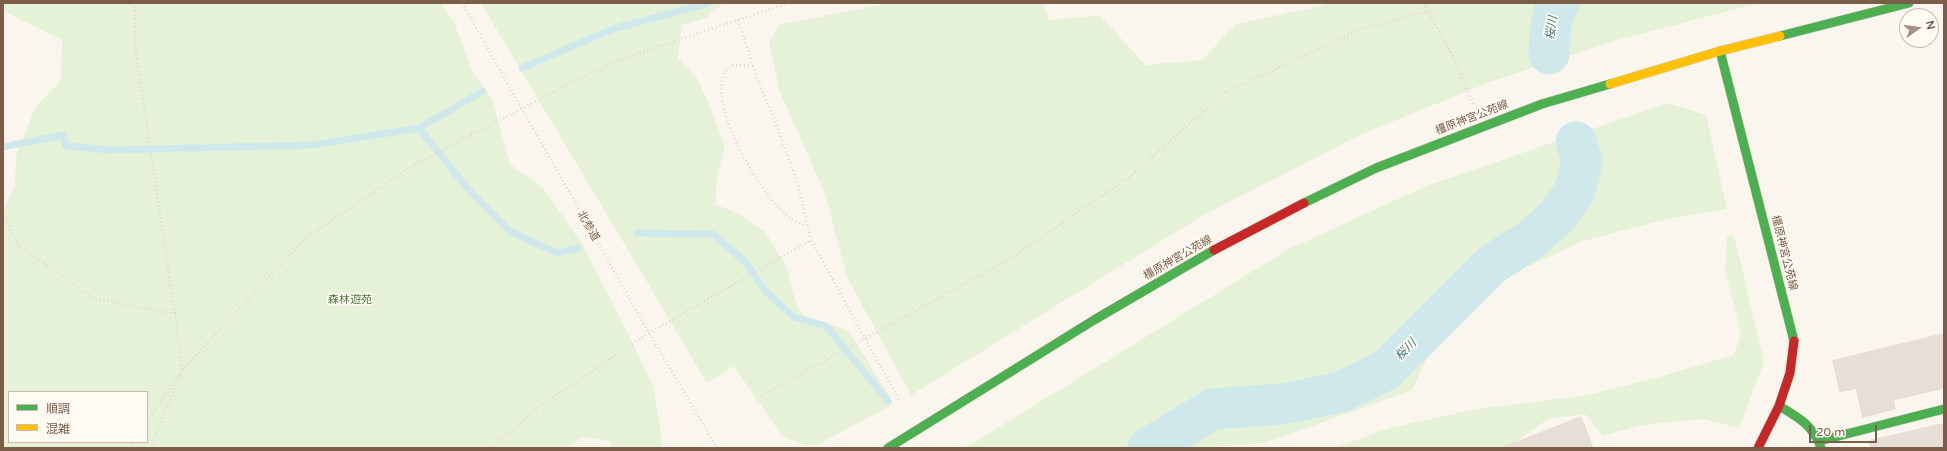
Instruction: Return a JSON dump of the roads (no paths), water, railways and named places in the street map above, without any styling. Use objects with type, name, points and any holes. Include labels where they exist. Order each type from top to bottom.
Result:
[{"type":"main road","points":[[1720,51],[1909,3]]},
{"type":"main road","name":"橿原神宮公苑線","points":[[888,448],[1094,320],[1192,262],[1293,208],[1376,168],[1542,104],[1720,51],[1794,339],[1790,373],[1779,406],[1758,448]]},
{"type":"main road","points":[[1779,406],[1805,420],[1820,444],[1944,409]]},
{"type":"waterway","points":[[522,68],[613,29],[709,3]]},
{"type":"waterway","name":"桜川","points":[[1549,54],[1553,15],[1559,3]]},
{"type":"waterway","points":[[3,147],[63,135],[66,146],[111,150],[313,145],[419,128],[483,91]]},
{"type":"waterway","points":[[419,128],[468,189],[511,232],[557,253],[578,248]]},
{"type":"waterway","name":"桜川","points":[[1148,448],[1213,409],[1282,404],[1341,392],[1386,370],[1491,265],[1533,238],[1557,216],[1575,191],[1582,161],[1576,142]]},
{"type":"waterway","points":[[637,233],[713,234],[744,261],[767,293],[794,317],[826,326],[888,401]]},
{"type":"park label","name":"森林遊苑","points":[[350,300]]}]
